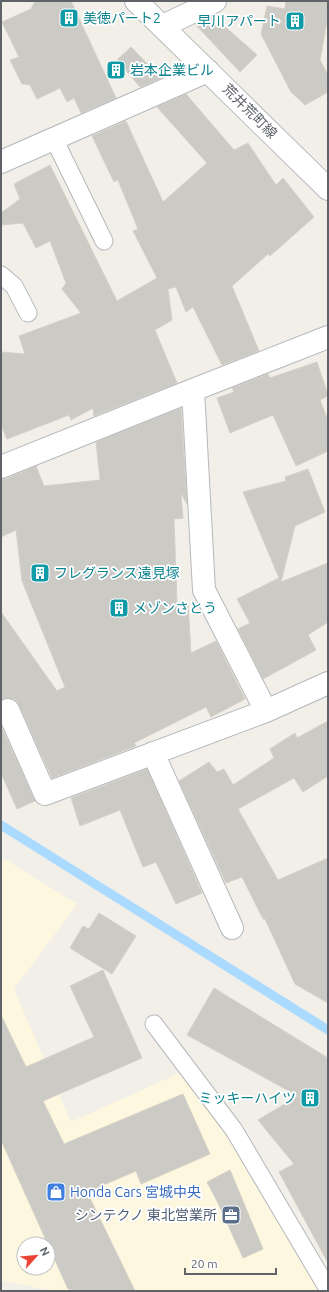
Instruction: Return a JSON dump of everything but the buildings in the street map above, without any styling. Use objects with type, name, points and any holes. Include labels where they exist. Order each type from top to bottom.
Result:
[{"type":"street","name":"荒井荒町線","points":[[136,1],[328,189]]},
{"type":"street","points":[[163,26],[215,1]]},
{"type":"street","points":[[1,162],[208,71]]},
{"type":"street","points":[[1,467],[328,337]]},
{"type":"street","points":[[192,390],[204,590],[266,712]]},
{"type":"street","points":[[1,714],[8,710],[45,794],[266,712],[328,683]]},
{"type":"street","points":[[153,754],[232,928]]},
{"type":"lane","points":[[54,139],[104,241]]},
{"type":"lane","points":[[1,274],[14,286],[28,312]]},
{"type":"lane","points":[[154,1024],[234,1130],[328,1289]]},
{"type":"shaded area","points":[[1,857],[77,904],[14,989],[71,1122],[184,1071],[228,1134],[320,1291],[52,1291],[1,1280]]},
{"type":"waterway","points":[[1,825],[328,1030]]},
{"type":"place","name":"美徳パート2","points":[[69,18]]},
{"type":"place","name":"早川アパート","points":[[295,21]]},
{"type":"place","name":"岩本企業ビル","points":[[116,70]]},
{"type":"place","name":"フレグランス遠見塚","points":[[40,573]]},
{"type":"place","name":"メゾンさとう","points":[[119,608]]},
{"type":"place","name":"ミッキーハイツ","points":[[310,1098]]},
{"type":"place","name":"Honda Cars 宮城中央","points":[[56,1192]]},
{"type":"place","name":"シンテクノ 東北営業所","points":[[231,1215]]}]
